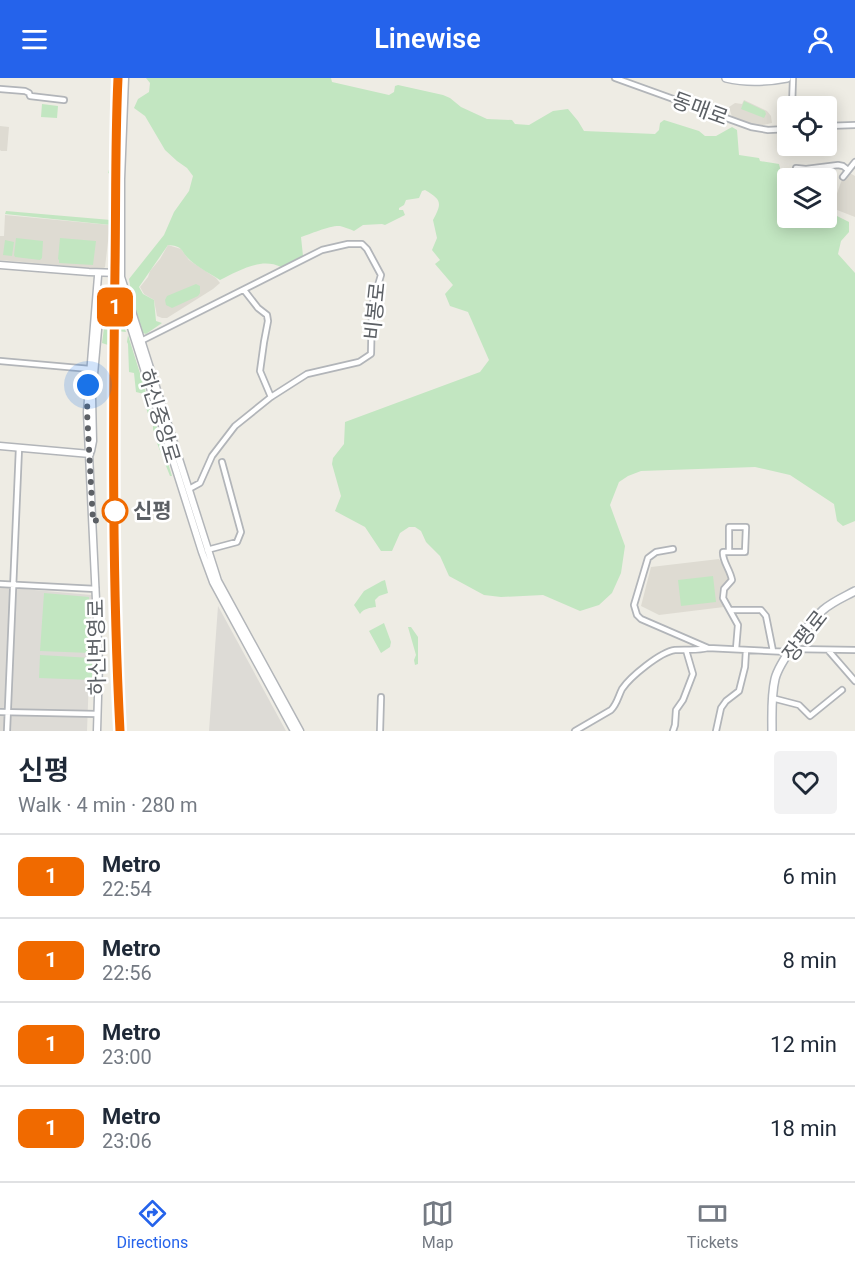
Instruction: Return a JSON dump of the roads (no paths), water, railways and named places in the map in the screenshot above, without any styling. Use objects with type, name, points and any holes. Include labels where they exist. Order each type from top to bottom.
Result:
[{"type":"main road","points":[[726,78],[762,82],[787,78]]},
{"type":"main road","name":"장평로","points":[[772,731],[772,698],[775,677],[790,650],[822,610],[855,591]]},
{"type":"street","points":[[123,78],[118,277],[215,581],[294,731]]},
{"type":"street","name":"동매로","points":[[615,78],[752,128],[777,130]]},
{"type":"street","points":[[792,96],[793,78]]},
{"type":"street","points":[[0,89],[26,91],[30,96],[64,100]]},
{"type":"street","points":[[837,126],[855,125]]},
{"type":"street","points":[[843,177],[855,162]]},
{"type":"street","points":[[814,168],[838,165],[848,170]]},
{"type":"street","name":"비봉로","points":[[139,341],[322,250],[348,244],[362,244],[381,275],[372,306],[371,354],[359,362],[307,374],[271,397],[235,426],[213,456],[200,483],[186,490]]},
{"type":"street","points":[[0,266],[89,272],[118,277]]},
{"type":"street","points":[[0,266],[118,277]]},
{"type":"street","name":"하신번영로","points":[[92,369],[98,276]]},
{"type":"street","points":[[96,304],[118,277]]},
{"type":"street","name":"하신번영로","points":[[97,731],[99,663],[87,412],[100,307],[118,277]]},
{"type":"street","points":[[244,290],[258,308],[267,315],[260,371],[271,397]]},
{"type":"street","points":[[0,361],[92,369]]},
{"type":"street","points":[[0,446],[90,454]]},
{"type":"street","points":[[7,731],[20,448]]},
{"type":"street","points":[[205,551],[237,542],[241,532],[222,462]]},
{"type":"street","points":[[729,552],[729,527],[746,527],[746,552],[729,552],[723,552],[722,558],[730,569],[732,580],[724,589],[723,598],[738,625],[736,649]]},
{"type":"street","points":[[673,549],[656,552],[648,558],[634,605],[635,610],[641,619],[708,648]]},
{"type":"street","points":[[215,581],[300,731]]},
{"type":"street","points":[[0,584],[96,589]]},
{"type":"street","points":[[730,610],[761,610],[766,616],[773,651]]},
{"type":"street","points":[[575,731],[611,710],[622,689],[630,680],[654,659],[672,650],[708,648],[773,651],[855,650]]},
{"type":"street","points":[[673,731],[676,710],[683,700],[693,674],[686,650]]},
{"type":"street","points":[[716,731],[726,701],[739,691],[745,667],[746,650]]},
{"type":"street","points":[[828,650],[855,681]]},
{"type":"street","points":[[772,698],[799,705],[810,716],[842,690]]},
{"type":"street","points":[[380,731],[381,697]]},
{"type":"street","points":[[0,712],[97,714]]},
{"type":"railway","points":[[115,312],[113,412],[118,685]]},
{"type":"metro line","name":"1","points":[[118,78],[113,412],[116,651],[120,731]]},
{"type":"place","name":"신평","points":[[115,511]]}]
